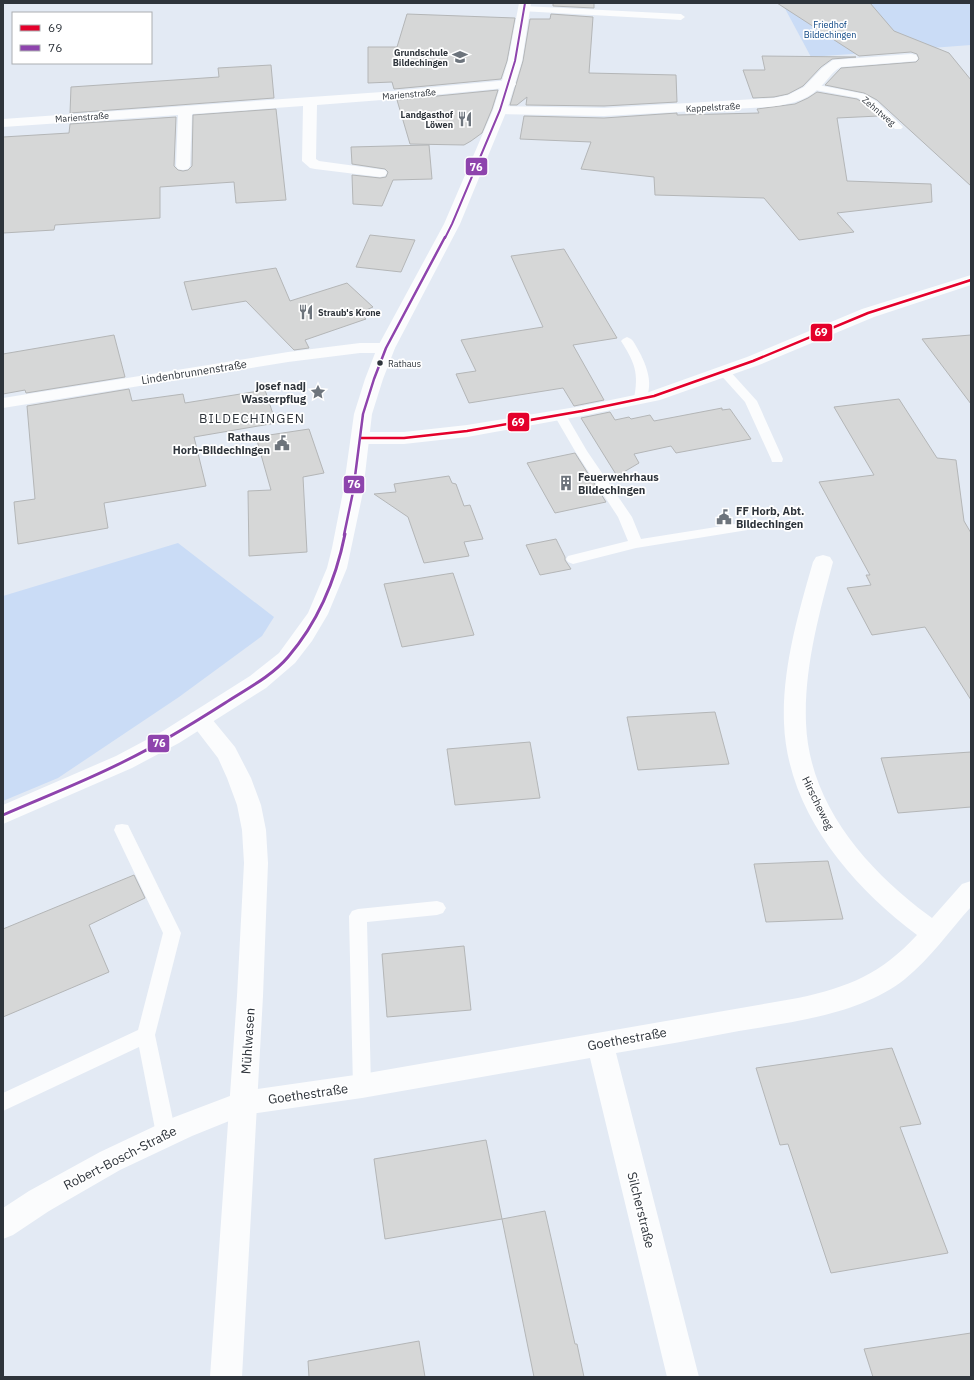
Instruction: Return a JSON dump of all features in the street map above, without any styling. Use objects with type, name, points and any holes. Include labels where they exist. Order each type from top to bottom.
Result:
[{"type":"street","points":[[3,815],[124,762],[171,737],[258,682],[287,658],[304,636],[318,614],[342,548],[353,492],[363,414],[374,379],[386,348],[452,224],[500,110],[515,61],[524,6]]},
{"type":"street","name":"Kappelstraße","points":[[500,110],[604,112],[753,105],[788,100],[803,94],[813,87],[828,68],[838,63],[911,58]]},
{"type":"street","name":"Marienstraße","points":[[3,123],[310,101],[509,84]]},
{"type":"street","points":[[310,101],[309,161],[315,165],[380,173]]},
{"type":"street","points":[[183,166],[185,110]]},
{"type":"street","points":[[361,438],[404,438],[440,435],[560,415],[640,399],[724,372],[868,313],[971,280]]},
{"type":"street","name":"Lindenbrunnenstraße","points":[[3,403],[288,357],[360,348],[386,348]]},
{"type":"street","name":"Hirscheweg","points":[[823,562],[807,622],[796,696],[795,724],[801,764],[808,787],[833,834],[859,868],[895,903],[934,933]]},
{"type":"street","name":"Mühlwasen","points":[[199,720],[227,753],[239,778],[249,806],[254,830],[256,863],[244,1103],[226,1377]]},
{"type":"street","name":"Goethestraße","points":[[244,1103],[362,1086],[755,1017],[849,997],[880,982],[911,958],[954,908],[971,891]]},
{"type":"street","name":"Silcherstraße","points":[[600,1043],[683,1377]]},
{"type":"street","name":"Robert-Bosch-Straße","points":[[3,1225],[52,1193],[110,1161],[166,1134],[244,1103]]},
{"type":"lane","points":[[524,6],[681,17]]},
{"type":"lane","name":"Zehntweg","points":[[813,87],[839,90],[861,96],[872,103],[898,127]]},
{"type":"lane","points":[[627,341],[639,360],[643,370],[644,382],[640,399]]},
{"type":"lane","points":[[724,372],[751,401],[777,459]]},
{"type":"lane","points":[[560,415],[581,451],[625,517],[636,544]]},
{"type":"lane","points":[[573,559],[636,544],[760,524]]},
{"type":"lane","points":[[122,830],[172,933],[146,1035],[166,1134]]},
{"type":"lane","points":[[362,1086],[358,916],[437,908]]},
{"type":"lane","points":[[3,1102],[146,1035]]},
{"type":"green space","name":"Friedhof Bildechingen","points":[[782,3],[971,3],[971,45],[811,57]]},
{"type":"green space","points":[[178,543],[274,617],[262,636],[179,697],[58,778],[3,801],[3,596]]},
{"type":"building","points":[[553,3],[594,3],[594,8],[553,6]]},
{"type":"building","points":[[777,3],[870,3],[894,31],[949,53],[971,80],[971,186],[877,100],[864,93],[825,85],[841,68],[916,62],[919,59],[917,54],[911,52],[859,56]]},
{"type":"building","points":[[407,14],[515,18],[507,61],[501,79],[394,89],[392,82],[368,83],[368,47],[397,47]]},
{"type":"building","points":[[551,14],[593,17],[589,73],[676,75],[677,102],[604,106],[526,105],[527,97],[517,105],[510,105],[523,61],[530,19],[550,19]]},
{"type":"building","points":[[762,56],[856,57],[832,59],[821,67],[803,86],[788,94],[774,97],[753,98],[743,70],[765,70]]},
{"type":"building","points":[[271,65],[274,98],[70,113],[71,87],[219,77],[218,68]]},
{"type":"building","points":[[498,90],[482,133],[471,141],[464,145],[410,144],[397,100]]},
{"type":"building","points":[[817,92],[857,99],[869,106],[879,116],[837,118],[847,181],[931,184],[932,202],[837,213],[854,232],[799,240],[764,198],[655,195],[654,177],[581,169],[591,142],[520,139],[524,116],[604,118],[677,113],[677,115],[759,113],[757,109],[795,104]]},
{"type":"building","points":[[276,109],[286,200],[236,203],[234,182],[160,187],[160,218],[55,225],[54,230],[3,233],[3,137],[69,133],[70,124],[176,117],[174,166],[178,170],[183,171],[188,170],[192,166],[193,115]]},
{"type":"building","points":[[429,145],[432,179],[393,180],[382,206],[353,204],[352,175],[380,178],[386,177],[388,172],[385,169],[352,164],[351,147]]},
{"type":"building","points":[[370,235],[415,240],[401,272],[356,267]]},
{"type":"building","points":[[564,249],[617,338],[573,345],[604,400],[574,406],[563,388],[469,403],[456,374],[476,371],[461,340],[543,327],[511,256]]},
{"type":"building","points":[[276,268],[290,301],[347,283],[373,307],[359,313],[366,319],[305,340],[309,348],[294,350],[246,301],[192,310],[184,282]]},
{"type":"building","points":[[114,335],[125,377],[26,393],[25,390],[3,394],[3,354]]},
{"type":"building","points":[[971,335],[971,404],[922,339]]},
{"type":"building","points":[[129,389],[132,401],[183,394],[185,403],[265,390],[276,423],[194,437],[206,486],[104,503],[108,528],[18,544],[14,502],[35,499],[27,406]]},
{"type":"building","points":[[899,399],[937,458],[956,460],[964,521],[971,533],[971,700],[925,627],[872,635],[847,588],[871,585],[866,575],[870,575],[819,482],[874,475],[834,407]]},
{"type":"building","points":[[722,408],[722,410],[730,409],[751,439],[676,453],[671,446],[634,454],[639,463],[617,476],[581,418],[610,412],[615,420],[629,417],[631,419],[650,415],[654,421]]},
{"type":"building","points":[[309,429],[324,473],[303,477],[307,552],[249,556],[248,491],[271,490],[256,437]]},
{"type":"building","name":"Feuerwehrhaus Bildechingen","points":[[575,453],[606,502],[555,513],[527,463]]},
{"type":"building","points":[[449,476],[452,483],[456,484],[464,506],[470,505],[483,539],[464,542],[469,556],[424,563],[408,517],[374,494],[396,492],[394,484]]},
{"type":"building","points":[[556,539],[565,560],[571,569],[540,575],[526,545]]},
{"type":"building","points":[[453,573],[474,635],[402,647],[384,584]]},
{"type":"building","points":[[715,712],[729,764],[638,770],[627,717]]},
{"type":"building","points":[[530,742],[540,798],[455,805],[447,749]]},
{"type":"building","points":[[971,752],[971,807],[898,813],[881,758]]},
{"type":"building","points":[[828,861],[843,919],[766,922],[754,864]]},
{"type":"building","points":[[134,875],[145,898],[89,925],[109,972],[3,1017],[3,929]]},
{"type":"building","points":[[464,946],[471,1010],[387,1017],[382,954]]},
{"type":"building","points":[[892,1048],[921,1124],[900,1127],[948,1253],[831,1273],[788,1144],[780,1145],[756,1068]]},
{"type":"building","points":[[486,1140],[502,1219],[385,1239],[374,1159]]},
{"type":"building","points":[[545,1211],[575,1344],[577,1344],[584,1377],[534,1377],[502,1219]]},
{"type":"building","points":[[971,1333],[971,1377],[873,1377],[864,1349]]},
{"type":"building","points":[[419,1341],[425,1377],[309,1377],[308,1361]]},
{"type":"transit line","name":"76","points":[[3,815],[124,762],[171,737],[258,682],[287,658],[304,636],[318,614],[337,568],[353,492],[363,414],[374,379],[386,348],[452,224],[500,110],[515,61],[525,3]]},
{"type":"transit line","name":"69","points":[[361,438],[404,438],[467,431],[582,411],[654,396],[753,361],[868,313],[971,280]]},
{"type":"place","name":"Grundschule Bildechingen","points":[[460,57]]},
{"type":"place","name":"Landgasthof Löwen","points":[[465,119]]},
{"type":"place","name":"Straub's Krone","points":[[306,312]]},
{"type":"place","name":"Rathaus","points":[[380,363]]},
{"type":"place","name":"josef nadj Wasserpflug","points":[[318,392]]},
{"type":"place","name":"Rathaus Horb-Bildechingen","points":[[282,443]]},
{"type":"place","name":"Feuerwehrhaus Bildechingen","points":[[566,483]]},
{"type":"place","name":"FF Horb, Abt. Bildechingen","points":[[724,517]]},
{"type":"district","name":"BILDECHINGEN","points":[[252,418]]}]
